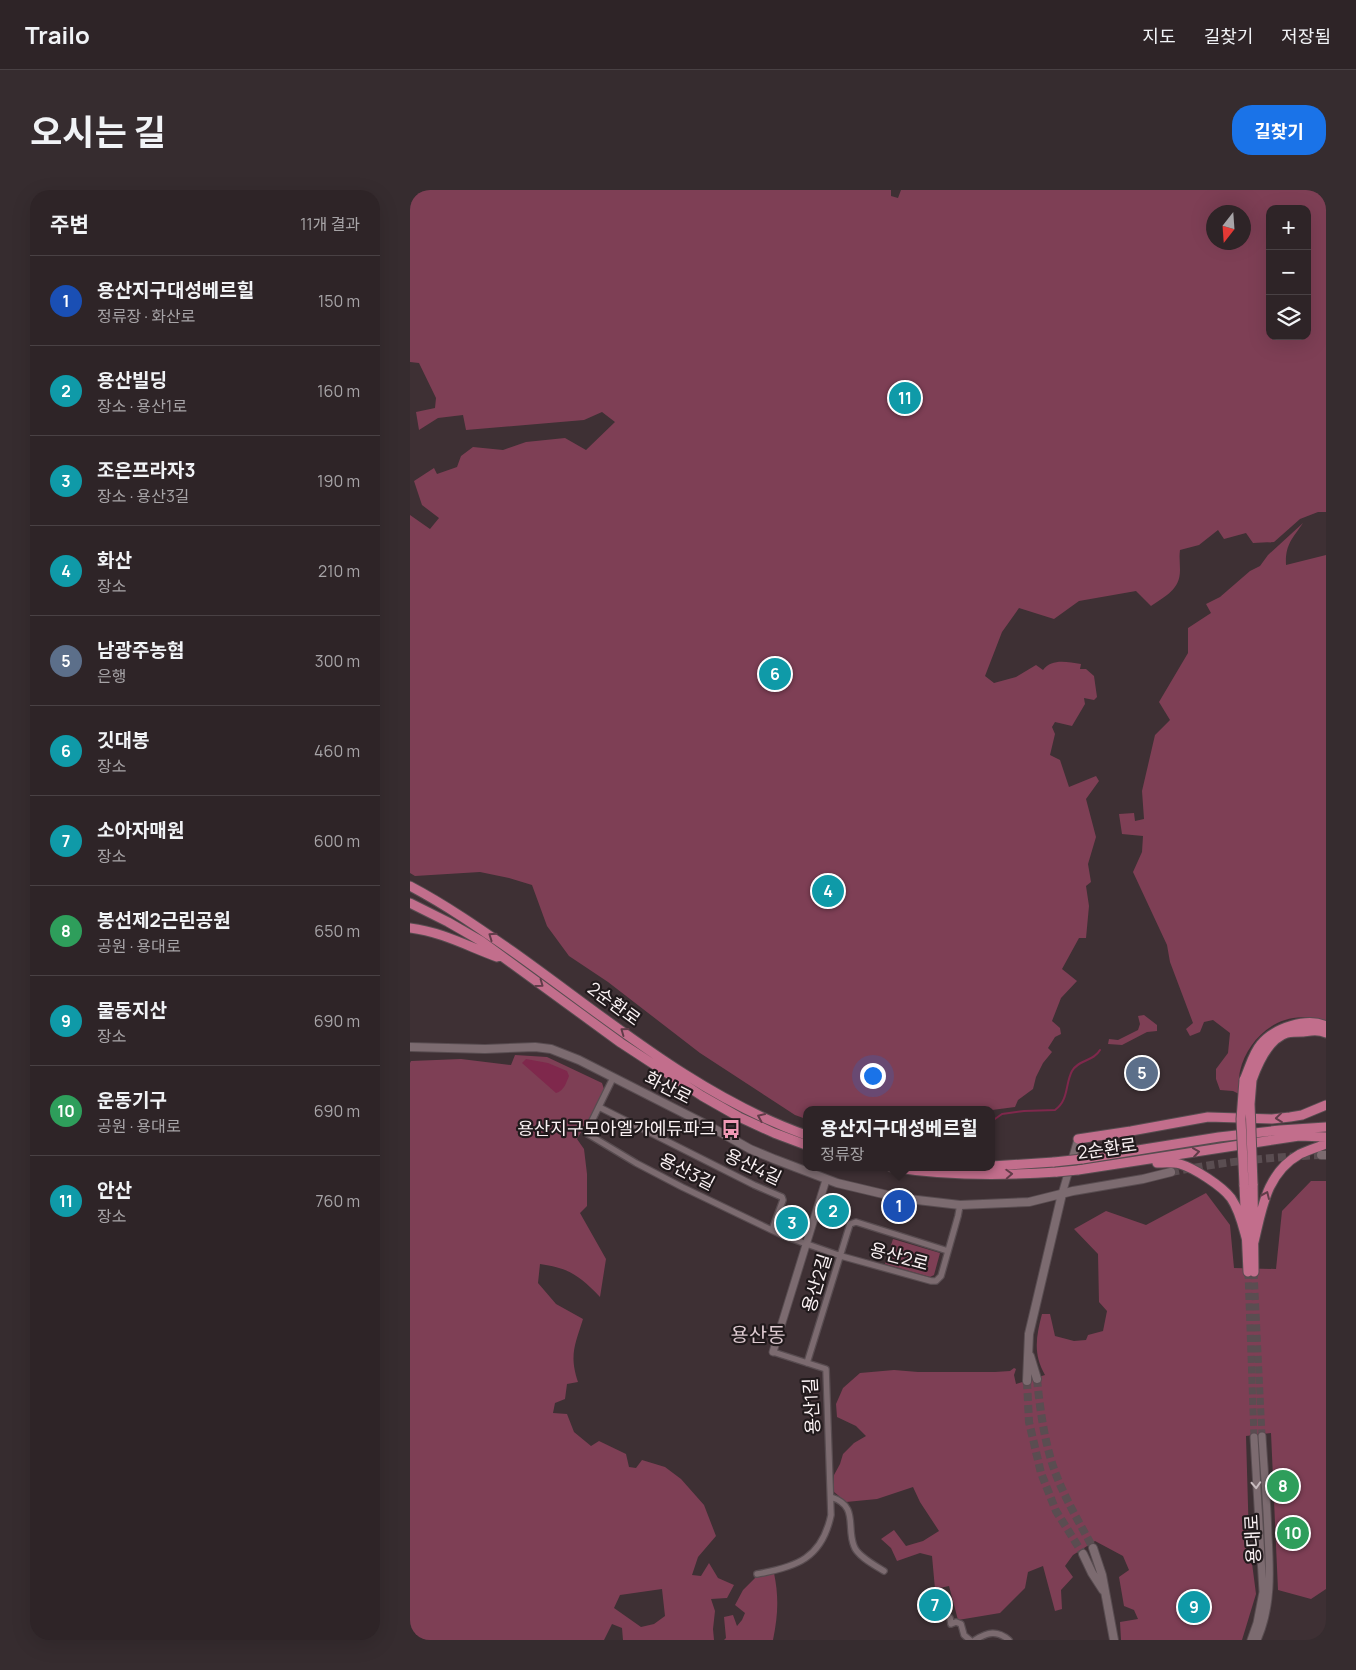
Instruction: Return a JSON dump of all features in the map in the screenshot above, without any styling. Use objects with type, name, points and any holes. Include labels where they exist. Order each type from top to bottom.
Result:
[{"type":"highway","name":"2순환로","points":[[410,886],[467,919],[670,1064],[711,1090],[746,1110],[803,1134]]},
{"type":"highway","name":"2순환로","points":[[410,903],[472,936],[621,1043],[686,1086],[738,1117],[774,1134],[803,1144]]},
{"type":"highway","points":[[410,928],[462,941],[483,952],[508,961]]},
{"type":"highway","points":[[1251,1272],[1248,1185],[1241,1104],[1248,1080],[1261,1044],[1281,1029],[1304,1023],[1320,1023],[1326,1026]]},
{"type":"highway","points":[[1248,1080],[1272,1043],[1285,1034],[1320,1030],[1326,1033]]},
{"type":"highway","points":[[1280,1130],[1307,1118],[1326,1106]]},
{"type":"highway","points":[[1078,1138],[1131,1131],[1208,1117],[1272,1119],[1290,1117],[1302,1115],[1326,1106]]},
{"type":"highway","name":"2순환로","points":[[995,1166],[1054,1162],[1219,1137],[1326,1127]]},
{"type":"highway","name":"2순환로","points":[[913,1171],[967,1175],[1057,1172],[1299,1136],[1326,1137]]},
{"type":"highway","points":[[1250,1242],[1264,1199],[1273,1181],[1299,1155],[1326,1144]]},
{"type":"highway","points":[[1099,1166],[1168,1162],[1181,1164],[1207,1178],[1231,1198],[1243,1222],[1250,1242]]},
{"type":"main road","name":"화산로","points":[[410,1046],[485,1049],[543,1047],[563,1053],[750,1148],[803,1170]]},
{"type":"main road","name":"화산로","points":[[805,1171],[826,1180],[867,1191],[900,1198],[960,1204],[1029,1202],[1171,1172]]},
{"type":"main road","points":[[1027,1381],[1033,1316],[1062,1194]]},
{"type":"main road","points":[[1029,1352],[1036,1378]]},
{"type":"main road","points":[[1093,1548],[1102,1575],[1114,1640]]},
{"type":"main road","points":[[1083,1554],[1104,1592]]},
{"type":"street","name":"용산3길","points":[[613,1078],[586,1133],[644,1167],[772,1230],[806,1244]]},
{"type":"street","name":"용산4길","points":[[599,1107],[754,1186],[782,1197],[772,1230]]},
{"type":"street","points":[[1062,1194],[1078,1138]]},
{"type":"street","points":[[773,1352],[826,1180]]},
{"type":"street","name":"용산2로","points":[[806,1244],[841,1256],[934,1281],[938,1280],[941,1276],[960,1204]]},
{"type":"street","name":"용산2길","points":[[807,1363],[849,1226],[853,1222],[948,1251]]},
{"type":"street","name":"용산1길","points":[[757,1574],[776,1571],[799,1562],[816,1551],[822,1543],[831,1515],[826,1369],[773,1352]]},
{"type":"street","name":"용대로","points":[[1257,1640],[1264,1624],[1269,1590],[1268,1527],[1262,1436]]},
{"type":"street","name":"용대로","points":[[1251,1640],[1257,1623],[1262,1592],[1254,1437]]},
{"type":"street","points":[[831,1497],[840,1500],[848,1509],[851,1517],[853,1543],[856,1550],[870,1563],[884,1571]]},
{"type":"street","points":[[950,1618],[951,1624],[956,1622],[961,1624],[964,1635],[970,1640]]},
{"type":"street","points":[[975,1640],[991,1633],[1003,1634],[1009,1640]]},
{"type":"shaded area","points":[[410,190],[891,190],[891,196],[898,198],[901,190],[1326,190],[1326,512],[1318,512],[1300,519],[1274,542],[1253,543],[1246,533],[1224,539],[1218,530],[1199,545],[1180,550],[1180,570],[1175,588],[1151,606],[1136,591],[1079,601],[1054,619],[1019,608],[1002,632],[985,676],[994,683],[1016,677],[1036,665],[1043,670],[1055,662],[1081,664],[1080,669],[1086,669],[1094,676],[1097,697],[1094,700],[1084,698],[1085,704],[1072,726],[1055,722],[1052,727],[1055,734],[1050,755],[1060,760],[1069,787],[1096,776],[1099,781],[1086,799],[1096,837],[1088,864],[1091,882],[1086,886],[1089,906],[1086,938],[1079,938],[1062,969],[1077,981],[1061,998],[1052,1021],[1060,1028],[1061,1034],[1055,1037],[1048,1048],[1052,1052],[1043,1063],[1036,1077],[1033,1089],[1018,1100],[1015,1107],[995,1110],[995,1106],[803,1106],[803,1118],[795,1115],[700,1053],[608,982],[569,956],[547,926],[532,885],[480,872],[415,876],[410,873],[410,515],[430,529],[439,518],[422,505],[414,481],[434,468],[437,474],[457,467],[461,456],[473,447],[503,450],[526,442],[565,438],[586,450],[615,422],[602,412],[584,420],[466,430],[463,415],[438,418],[419,430],[416,412],[435,408],[436,398],[419,363],[410,362]]},
{"type":"shaded area","points":[[1303,523],[1288,547],[1286,565],[1326,555],[1326,1023],[1311,1018],[1298,1017],[1275,1024],[1265,1031],[1249,1049],[1244,1060],[1239,1074],[1241,1095],[1233,1091],[1220,1090],[1216,1079],[1216,1069],[1228,1053],[1230,1033],[1213,1020],[1204,1022],[1200,1032],[1190,1036],[1186,1029],[1193,1023],[1170,962],[1167,945],[1133,872],[1142,852],[1143,836],[1122,834],[1119,814],[1134,813],[1135,821],[1144,819],[1142,791],[1155,735],[1170,720],[1159,702],[1188,653],[1188,628],[1211,613],[1206,604],[1220,597],[1250,571],[1260,566],[1268,555]]},
{"type":"shaded area","points":[[1144,1015],[1157,1025],[1157,1031],[1147,1032],[1122,1045],[1108,1044],[1109,1039],[1118,1040],[1138,1030],[1140,1024],[1138,1016]]},
{"type":"shaded area","points":[[515,1055],[547,1057],[602,1083],[604,1089],[577,1139],[584,1149],[587,1174],[587,1206],[580,1213],[606,1259],[600,1297],[573,1274],[559,1268],[540,1264],[538,1283],[556,1304],[583,1319],[574,1350],[575,1373],[578,1382],[567,1384],[565,1399],[555,1403],[553,1413],[567,1414],[574,1432],[591,1446],[599,1441],[626,1454],[629,1467],[636,1468],[642,1460],[665,1467],[681,1479],[704,1505],[716,1536],[698,1557],[692,1575],[701,1576],[709,1563],[718,1578],[734,1585],[727,1598],[711,1599],[715,1611],[714,1640],[623,1640],[622,1628],[612,1624],[604,1640],[410,1640],[410,1063],[411,1061],[461,1059],[511,1065]],"holes":[[[662,1589],[665,1616],[654,1624],[641,1627],[614,1608],[620,1595]]]},
{"type":"shaded area","points":[[526,1059],[548,1063],[567,1071],[569,1076],[563,1089],[556,1093],[522,1063]]},
{"type":"shaded area","points":[[1311,1181],[1326,1181],[1326,1589],[1311,1599],[1278,1590],[1271,1433],[1246,1436],[1249,1540],[1256,1594],[1242,1640],[1121,1640],[1120,1622],[1138,1619],[1134,1610],[1124,1606],[1119,1577],[1129,1570],[1123,1556],[1095,1541],[1073,1555],[1065,1566],[1073,1577],[1061,1590],[1062,1609],[1055,1611],[1043,1566],[1028,1572],[1025,1588],[1000,1613],[958,1620],[949,1586],[935,1589],[932,1556],[920,1553],[897,1561],[891,1548],[881,1539],[894,1530],[906,1546],[923,1541],[939,1531],[920,1502],[913,1487],[877,1499],[846,1502],[833,1491],[834,1475],[843,1454],[854,1443],[866,1436],[856,1426],[837,1417],[836,1404],[843,1388],[860,1373],[894,1370],[918,1372],[995,1372],[1010,1371],[1014,1368],[1016,1369],[1014,1375],[1016,1384],[1045,1375],[1037,1353],[1038,1330],[1042,1314],[1050,1314],[1055,1336],[1074,1341],[1086,1340],[1088,1335],[1103,1331],[1107,1311],[1099,1302],[1098,1254],[1074,1229],[1106,1211],[1146,1225],[1206,1193],[1230,1225],[1234,1268],[1276,1269],[1282,1211]]},
{"type":"shaded area","points":[[893,1239],[940,1253],[934,1275],[930,1277],[885,1264]]},
{"type":"shaded area","points":[[774,1573],[777,1606],[773,1640],[724,1640],[726,1638],[724,1617],[733,1615],[737,1626],[745,1613],[735,1605],[743,1590],[757,1576]]},
{"type":"waterway","points":[[995,1119],[1002,1114],[1055,1110],[1063,1102],[1072,1071],[1078,1064],[1094,1057],[1100,1050]]},
{"type":"tunnel","points":[[1171,1172],[1208,1165],[1321,1155]]},
{"type":"tunnel","points":[[1248,1272],[1254,1437]]},
{"type":"tunnel","points":[[1254,1272],[1262,1436]]},
{"type":"tunnel","points":[[1037,1379],[1043,1424],[1054,1469],[1067,1499],[1093,1548]]},
{"type":"tunnel","points":[[1027,1381],[1029,1422],[1041,1473],[1056,1511],[1083,1554]]},
{"type":"place","name":"안산","points":[[905,398]]},
{"type":"place","name":"깃대봉","points":[[775,674]]},
{"type":"place","name":"화산","points":[[828,891]]},
{"type":"place","name":"남광주농협","points":[[1142,1073]]},
{"type":"place","name":"용산지구모아엘가에듀파크","points":[[731,1129]]},
{"type":"place","name":"용산지구대성베르힐","points":[[899,1206]]},
{"type":"place","name":"용산빌딩","points":[[833,1211]]},
{"type":"place","name":"조은프라자3","points":[[792,1223]]},
{"type":"place","name":"봉선제2근린공원","points":[[1283,1486]]},
{"type":"place","name":"운동기구","points":[[1293,1533]]},
{"type":"place","name":"소아자매원","points":[[935,1605]]},
{"type":"place","name":"물동지산","points":[[1194,1607]]},
{"type":"district","name":"용산동","points":[[758,1335]]}]
